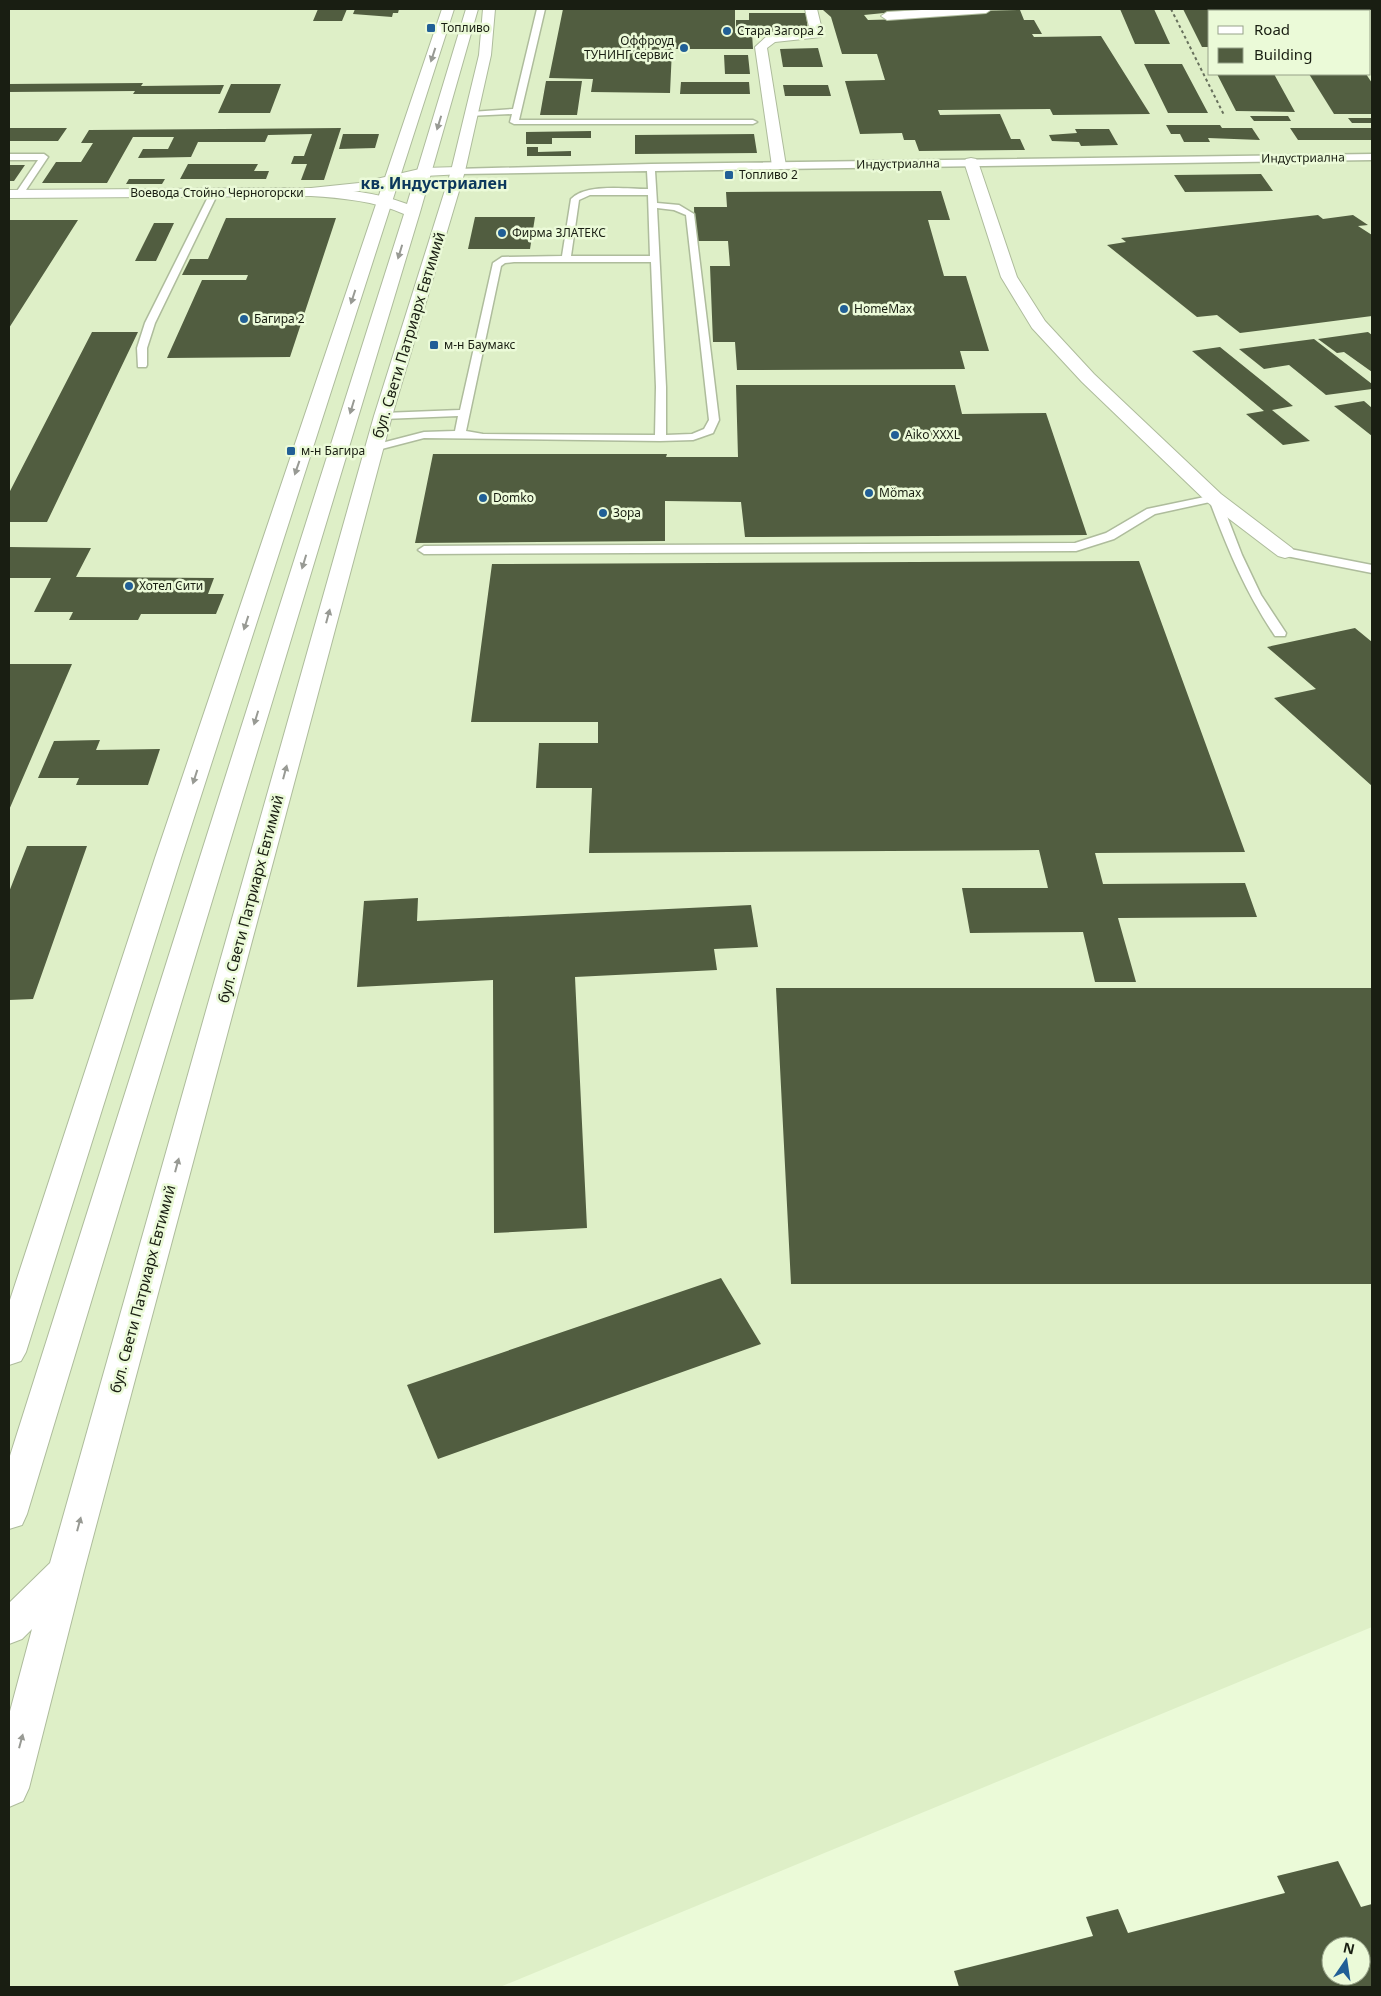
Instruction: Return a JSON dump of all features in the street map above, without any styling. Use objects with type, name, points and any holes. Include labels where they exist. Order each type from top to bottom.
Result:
[{"type":"main road","points":[[9,1352],[168,858],[365,259],[386,202],[448,9]]},
{"type":"main road","points":[[9,1514],[412,212],[472,9]]},
{"type":"main road","name":"бул. Свети Патриарх Евтимий","points":[[9,1788],[66,1572],[374,448],[458,171],[484,55],[489,9]]},
{"type":"main road","points":[[779,166],[761,47],[771,39],[817,34],[811,9]]},
{"type":"main road","points":[[888,16],[986,9]]},
{"type":"main road","points":[[971,162],[1009,277],[1038,324],[1088,378],[1214,498],[1285,552]]},
{"type":"main road","name":"Индустриална","points":[[424,172],[458,171]]},
{"type":"main road","name":"Воевода Стойно Черногорски","points":[[14,194],[311,192],[359,188],[393,178],[424,172]]},
{"type":"main road","points":[[311,192],[359,195],[386,202],[412,212]]},
{"type":"main road","points":[[9,1626],[66,1572]]},
{"type":"lane","points":[[541,9],[514,122],[753,122]]},
{"type":"lane","points":[[472,114],[516,111]]},
{"type":"lane","points":[[9,157],[44,157],[14,194]]},
{"type":"lane","name":"Индустриална","points":[[458,171],[1372,157]]},
{"type":"lane","points":[[651,168],[662,387],[660,438]]},
{"type":"lane","points":[[566,259],[575,199],[589,192],[652,192]]},
{"type":"lane","points":[[142,365],[142,348],[150,323],[189,249],[214,193]]},
{"type":"lane","points":[[374,448],[424,435],[460,434],[483,438],[660,438],[693,437],[709,431],[714,420],[690,214],[676,207],[652,205]]},
{"type":"lane","points":[[460,434],[496,265],[502,260],[514,259],[655,259]]},
{"type":"lane","points":[[383,416],[464,414]]},
{"type":"lane","points":[[424,550],[1076,547],[1110,536],[1150,510],[1214,498],[1236,555],[1255,595],[1280,633]]},
{"type":"lane","points":[[1285,552],[1372,568]]},
{"type":"shaded area","points":[[9,9],[1372,9],[1372,1627],[500,1987],[9,1987]]},
{"type":"building","points":[[318,9],[347,9],[342,21],[313,21]]},
{"type":"building","points":[[355,9],[399,9],[398,13],[393,13],[392,17],[353,14]]},
{"type":"building","points":[[563,9],[735,9],[735,33],[752,33],[753,49],[672,49],[670,93],[591,92],[593,79],[549,78]]},
{"type":"building","points":[[924,9],[864,15],[868,20],[908,19],[908,15],[1020,10],[1024,20],[1034,20],[1042,34],[1032,34],[1034,37],[1101,36],[1150,114],[1053,115],[1050,109],[938,110],[940,115],[1000,114],[1011,139],[1020,139],[1025,150],[919,151],[915,140],[904,140],[902,133],[860,134],[845,81],[885,80],[877,54],[842,54],[831,17],[823,10]]},
{"type":"building","points":[[1120,9],[1154,9],[1170,44],[1135,44]]},
{"type":"building","points":[[1183,9],[1235,9],[1208,10],[1208,47],[1202,47]]},
{"type":"building","points":[[1266,9],[1320,10],[1267,10]]},
{"type":"building","points":[[749,13],[806,13],[808,32],[736,32],[736,20],[749,20]]},
{"type":"building","points":[[818,48],[823,67],[783,67],[780,49]]},
{"type":"building","points":[[724,55],[748,55],[750,74],[725,74]]},
{"type":"building","points":[[1144,64],[1182,64],[1208,113],[1168,113]]},
{"type":"building","points":[[1218,75],[1275,75],[1295,112],[1236,111]]},
{"type":"building","points":[[1310,75],[1367,75],[1372,83],[1372,114],[1334,114]]},
{"type":"building","points":[[546,81],[582,81],[577,115],[540,115]]},
{"type":"building","points":[[681,82],[749,82],[750,94],[680,94]]},
{"type":"building","points":[[143,83],[141,86],[224,85],[220,94],[133,94],[135,91],[9,92],[9,84]]},
{"type":"building","points":[[231,84],[281,84],[270,113],[218,113]]},
{"type":"building","points":[[783,85],[828,85],[831,96],[785,96]]},
{"type":"building","points":[[1250,116],[1288,116],[1291,121],[1254,121]]},
{"type":"building","points":[[1348,118],[1372,118],[1372,123],[1352,123]]},
{"type":"building","points":[[1166,125],[1220,125],[1222,128],[1252,128],[1260,140],[1208,138],[1210,142],[1184,142],[1180,134],[1171,134]]},
{"type":"building","points":[[9,128],[67,128],[58,141],[9,141]]},
{"type":"building","points":[[341,128],[324,180],[301,180],[307,164],[291,164],[294,156],[304,156],[312,134],[268,135],[265,142],[198,142],[191,157],[138,158],[143,149],[168,149],[174,137],[133,137],[107,183],[42,183],[56,162],[81,162],[93,143],[81,143],[89,130]]},
{"type":"building","points":[[1290,128],[1372,128],[1372,140],[1298,140]]},
{"type":"building","points":[[1075,129],[1109,129],[1118,145],[1081,146],[1079,142],[1052,141],[1049,135],[1077,133]]},
{"type":"building","points":[[591,131],[591,138],[552,138],[552,144],[526,144],[526,132]]},
{"type":"building","points":[[343,134],[379,134],[375,148],[339,149]]},
{"type":"building","points":[[754,134],[757,153],[635,154],[635,135]]},
{"type":"building","points":[[527,147],[538,147],[538,152],[571,151],[571,156],[527,156]]},
{"type":"building","points":[[188,164],[258,164],[254,171],[269,171],[266,179],[180,179]]},
{"type":"building","points":[[9,165],[25,165],[14,181],[9,181]]},
{"type":"building","points":[[1261,174],[1273,191],[1185,192],[1174,175]]},
{"type":"building","points":[[129,179],[165,179],[162,184],[126,184]]},
{"type":"building","name":"HomeMax","points":[[941,191],[950,220],[928,220],[944,276],[966,276],[989,351],[960,351],[965,369],[737,370],[735,342],[713,342],[710,266],[730,266],[728,241],[695,241],[694,207],[727,207],[726,192]]},
{"type":"building","points":[[1318,215],[1323,219],[1353,215],[1368,225],[1358,226],[1372,235],[1372,316],[1240,333],[1217,315],[1197,317],[1107,245],[1126,242],[1121,238]]},
{"type":"building","name":"Фирма ЗЛАТЕКС","points":[[475,217],[535,217],[530,249],[468,249]]},
{"type":"building","name":"Багира 2","points":[[226,218],[336,218],[290,357],[167,358],[202,280],[246,280],[248,275],[182,275],[190,259],[208,259]]},
{"type":"building","points":[[9,220],[78,220],[9,328]]},
{"type":"building","points":[[154,223],[174,223],[156,261],[135,261]]},
{"type":"building","points":[[92,332],[138,332],[47,522],[9,522],[9,493]]},
{"type":"building","points":[[1368,332],[1372,335],[1372,372],[1344,352],[1337,353],[1318,339]]},
{"type":"building","points":[[1314,339],[1372,384],[1372,389],[1326,395],[1289,365],[1264,369],[1239,349]]},
{"type":"building","points":[[1220,347],[1293,406],[1272,410],[1310,441],[1283,445],[1246,414],[1264,411],[1192,351]]},
{"type":"building","points":[[736,385],[955,385],[962,414],[1046,413],[1087,535],[745,537],[741,502],[665,501],[665,541],[415,543],[433,454],[667,454],[666,457],[738,457]]},
{"type":"building","points":[[1364,401],[1372,408],[1372,436],[1334,406]]},
{"type":"building","name":"Хотел Сити","points":[[9,547],[91,548],[76,577],[214,578],[208,594],[224,594],[216,614],[141,614],[138,620],[69,620],[73,612],[34,612],[51,578],[9,578]]},
{"type":"building","points":[[1139,561],[1245,852],[1095,853],[1103,884],[1245,883],[1257,917],[1118,918],[1136,982],[1095,982],[1083,932],[970,933],[962,888],[1048,888],[1039,850],[589,853],[592,788],[536,788],[539,743],[598,743],[598,722],[471,722],[492,564]]},
{"type":"building","points":[[1355,628],[1372,642],[1372,786],[1274,698],[1316,689],[1267,647]]},
{"type":"building","points":[[9,664],[72,664],[9,810]]},
{"type":"building","points":[[100,740],[96,750],[160,749],[148,785],[76,785],[79,778],[38,778],[54,741]]},
{"type":"building","points":[[27,846],[87,846],[33,999],[9,1000],[9,892]]},
{"type":"building","points":[[418,898],[417,921],[751,905],[758,947],[714,949],[717,970],[575,977],[587,1228],[494,1233],[493,980],[357,987],[364,901]]},
{"type":"building","points":[[776,988],[1372,988],[1372,1284],[791,1284]]},
{"type":"building","points":[[721,1278],[761,1344],[438,1459],[407,1385]]},
{"type":"building","points":[[1338,1861],[1361,1907],[1372,1904],[1372,1987],[959,1987],[954,1971],[1093,1936],[1086,1917],[1118,1909],[1128,1933],[1285,1893],[1277,1876]]},
{"type":"railway","points":[[1171,9],[1224,115]]},
{"type":"place","name":"Топливо","points":[[431,28]]},
{"type":"place","name":"Стара Загора 2","points":[[727,31]]},
{"type":"place","name":"Оффроуд ТУНИНГ сервис","points":[[684,48]]},
{"type":"place","name":"Топливо 2","points":[[729,175]]},
{"type":"place","name":"Фирма ЗЛАТЕКС","points":[[502,233]]},
{"type":"place","name":"HomeMax","points":[[844,309]]},
{"type":"place","name":"Багира 2","points":[[244,319]]},
{"type":"place","name":"м-н Баумакс","points":[[434,345]]},
{"type":"place","name":"Aiko XXXL","points":[[895,435]]},
{"type":"place","name":"м-н Багира","points":[[291,451]]},
{"type":"place","name":"Mömax","points":[[869,493]]},
{"type":"place","name":"Domko","points":[[483,498]]},
{"type":"place","name":"Зора","points":[[603,513]]},
{"type":"place","name":"Хотел Сити","points":[[129,586]]},
{"type":"district","name":"кв. Индустриален","points":[[434,183]]}]
